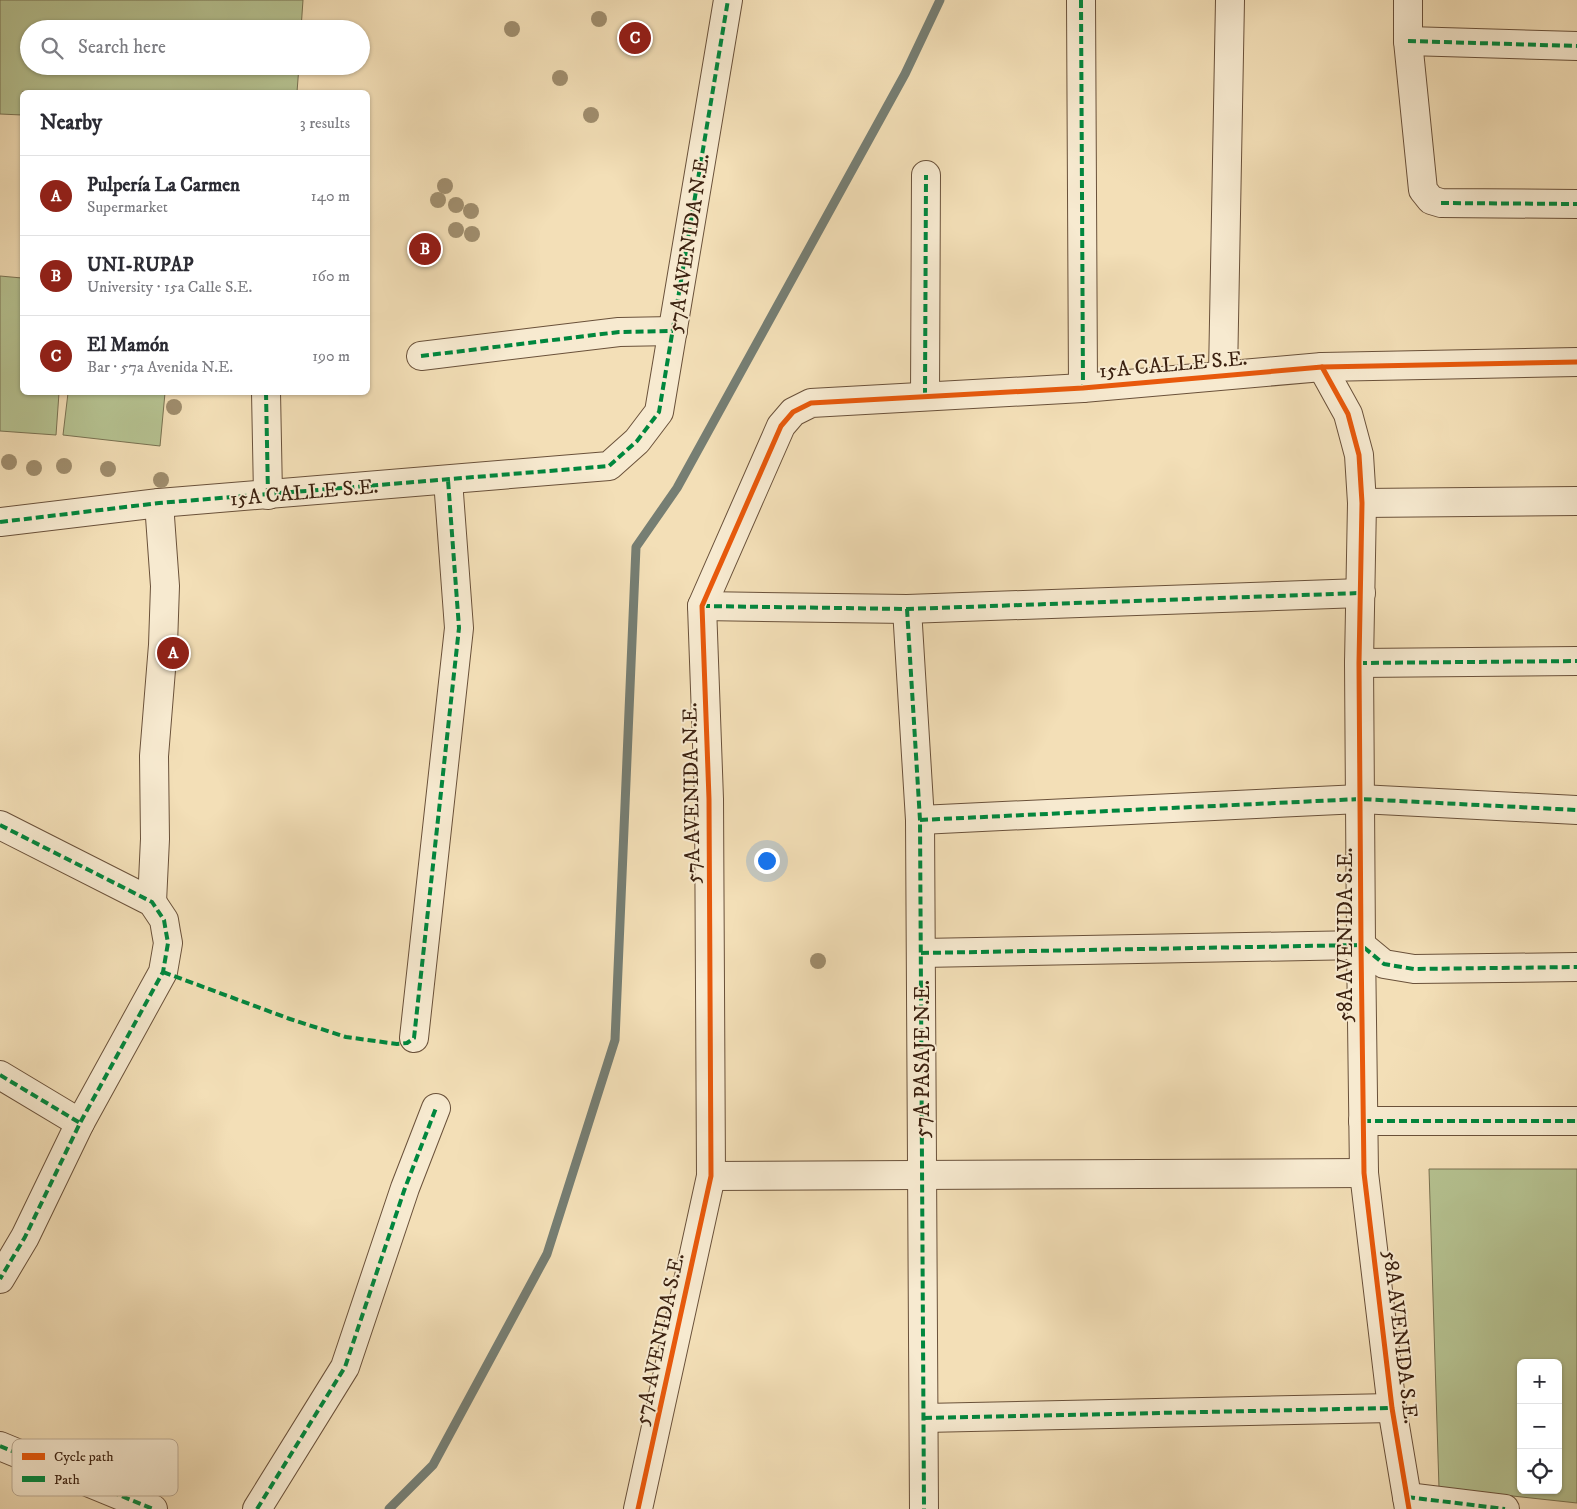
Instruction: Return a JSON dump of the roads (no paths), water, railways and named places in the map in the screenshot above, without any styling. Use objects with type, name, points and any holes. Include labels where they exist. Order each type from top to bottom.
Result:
[{"type":"street","name":"57A AVENIDA N.E.","points":[[609,466],[637,441],[659,412],[728,0]]},
{"type":"street","points":[[1081,0],[1084,388]]},
{"type":"street","points":[[1223,376],[1230,0]]},
{"type":"street","points":[[1408,0],[1408,41],[1423,190],[1431,200],[1441,203],[1577,204]]},
{"type":"street","points":[[1408,41],[1577,46]]},
{"type":"street","points":[[926,175],[926,396]]},
{"type":"street","points":[[422,356],[619,332],[673,331]]},
{"type":"street","name":"15A CALLE S.E.","points":[[781,426],[793,412],[812,402],[1084,388],[1322,367],[1577,362]]},
{"type":"street","name":"58A AVENIDA S.E.","points":[[1322,367],[1348,414],[1359,455],[1362,503],[1360,800],[1364,1173],[1392,1408],[1408,1503]]},
{"type":"street","points":[[266,395],[268,495]]},
{"type":"street","name":"57A AVENIDA N.E.","points":[[711,1176],[709,799],[702,606],[781,426]]},
{"type":"street","name":"15A CALLE S.E.","points":[[0,522],[159,504],[609,466]]},
{"type":"street","points":[[414,1038],[460,628],[448,480]]},
{"type":"street","points":[[1362,503],[1577,501]]},
{"type":"street","points":[[152,902],[155,839],[154,756],[163,645],[165,586],[159,504]]},
{"type":"street","points":[[702,606],[907,609],[1361,593]]},
{"type":"street","name":"57A PASAJE N.E.","points":[[907,609],[920,820],[924,1509]]},
{"type":"street","points":[[1360,663],[1577,661]]},
{"type":"street","points":[[920,820],[1360,800],[1577,810]]},
{"type":"street","points":[[0,825],[152,902],[164,920],[168,943],[163,972],[80,1123],[25,1237],[0,1279]]},
{"type":"street","points":[[921,953],[1361,945],[1384,964],[1414,969],[1577,967]]},
{"type":"street","points":[[0,1075],[80,1123]]},
{"type":"street","points":[[257,1509],[345,1367],[405,1188],[436,1108]]},
{"type":"street","points":[[1363,1121],[1577,1120]]},
{"type":"street","points":[[711,1176],[1364,1173]]},
{"type":"street","name":"57A AVENIDA S.E.","points":[[638,1509],[711,1176]]},
{"type":"street","points":[[924,1418],[1392,1408]]},
{"type":"street","points":[[0,1446],[12,1451]]},
{"type":"street","points":[[121,1496],[153,1509]]},
{"type":"street","points":[[1408,1503],[1505,1509]]},
{"type":"waterway","points":[[389,1509],[433,1465],[547,1254],[615,1040],[636,547],[677,488],[905,74],[940,0]]},
{"type":"place","name":"El Mamón","points":[[635,38]]},
{"type":"place","name":"UNI-RUPAP","points":[[425,249]]},
{"type":"place","name":"Pulpería La Carmen","points":[[173,653]]}]
